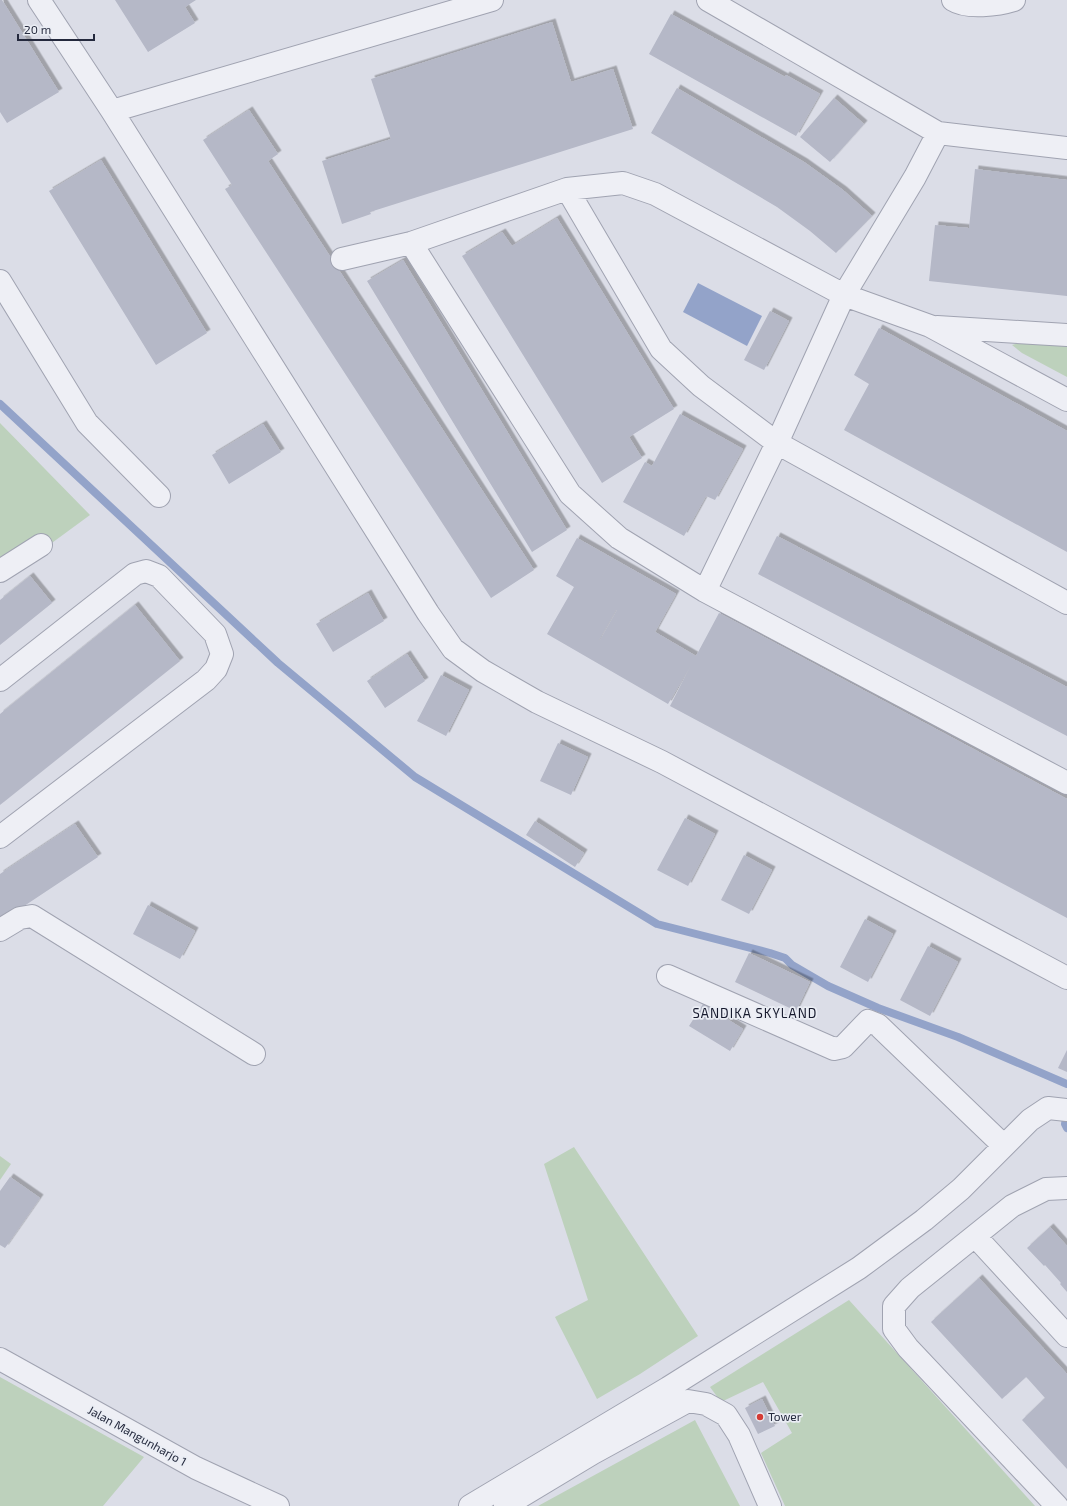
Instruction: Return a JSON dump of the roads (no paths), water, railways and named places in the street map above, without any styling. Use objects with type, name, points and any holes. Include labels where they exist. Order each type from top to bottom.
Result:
[{"type":"street","points":[[39,0],[112,111],[428,613],[453,648],[483,671],[537,702],[662,762],[1067,978]]},
{"type":"street","points":[[112,111],[492,0]]},
{"type":"street","points":[[708,0],[938,133],[1067,148]]},
{"type":"street","points":[[953,0],[958,3],[986,5],[1014,0]]},
{"type":"street","points":[[706,591],[777,443],[844,295],[915,177],[938,133]]},
{"type":"street","points":[[342,259],[411,243],[567,189],[623,183],[655,194],[844,295],[930,326],[1067,400]]},
{"type":"street","points":[[567,189],[661,349],[701,386],[777,443],[1067,604]]},
{"type":"street","points":[[411,243],[570,494],[619,538],[706,591],[1067,783]]},
{"type":"street","points":[[0,281],[87,423],[159,496]]},
{"type":"street","points":[[930,326],[1067,335]]},
{"type":"street","points":[[0,571],[41,545]]},
{"type":"street","points":[[0,680],[135,574],[146,571],[159,576],[215,634],[222,654],[216,669],[206,680],[0,837]]},
{"type":"street","points":[[0,930],[20,918],[32,916],[254,1054]]},
{"type":"street","points":[[668,976],[834,1049],[843,1047],[868,1022],[878,1025],[1004,1146]]},
{"type":"street","points":[[470,1506],[668,1388],[858,1268],[924,1220],[961,1189],[1030,1120],[1057,1109]]},
{"type":"street","points":[[1057,1506],[908,1348],[894,1329],[894,1306],[910,1288],[1012,1206],[1046,1189],[1067,1188]]},
{"type":"street","points":[[975,1236],[1067,1336]]},
{"type":"street","name":"Jalan Mangunharjo 1","points":[[0,1359],[196,1468],[278,1506]]},
{"type":"street","points":[[505,1506],[593,1453],[688,1401],[706,1404],[726,1415],[739,1435],[770,1506]]},
{"type":"water","points":[[698,283],[762,316],[747,346],[683,312]]},
{"type":"waterway","points":[[0,404],[278,663],[415,777],[657,924],[785,958],[792,965],[828,986],[878,1008],[958,1037],[1067,1084]]},
{"type":"waterway","points":[[1067,1111],[1065,1124],[1067,1128]]},
{"type":"place","name":"Tower","points":[[760,1417]]},
{"type":"district","name":"SANDIKA SKYLAND","points":[[755,1013]]}]
